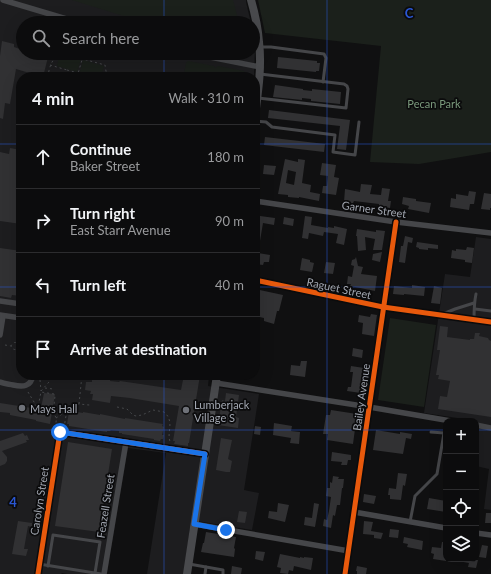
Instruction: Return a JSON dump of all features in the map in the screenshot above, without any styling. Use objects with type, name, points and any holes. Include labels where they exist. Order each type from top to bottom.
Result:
[{"type":"main road","points":[[251,0],[255,16]]},
{"type":"main road","points":[[260,47],[260,71]]},
{"type":"main road","points":[[187,574],[216,380]]},
{"type":"street","points":[[3,0],[57,16]]},
{"type":"street","points":[[217,60],[260,71]]},
{"type":"street","name":"Garner Street","points":[[260,202],[396,222],[491,233]]},
{"type":"street","name":"Bailey Avenue","points":[[345,574],[396,222]]},
{"type":"street","name":"Raguet Street","points":[[260,281],[383,307],[491,322]]},
{"type":"street","points":[[0,301],[16,303]]},
{"type":"street","points":[[0,335],[2,316],[16,317]]},
{"type":"street","points":[[0,382],[23,386],[32,380]]},
{"type":"street","points":[[221,380],[443,421]]},
{"type":"street","points":[[479,426],[491,428]]},
{"type":"street","points":[[62,432],[205,454]]},
{"type":"street","name":"Carolyn Street","points":[[38,574],[62,432]]},
{"type":"street","name":"Feazell Street","points":[[102,574],[126,442]]},
{"type":"street","points":[[354,512],[443,528]]},
{"type":"street","points":[[194,524],[349,551]]},
{"type":"street","points":[[479,534],[491,536]]},
{"type":"lane","points":[[260,47],[323,53],[326,58],[323,82]]},
{"type":"lane","points":[[260,71],[323,82],[344,84],[348,89],[346,108],[260,98]]},
{"type":"lane","points":[[260,121],[266,122],[272,127],[335,135],[333,152],[355,154],[359,122]]},
{"type":"lane","points":[[474,320],[474,304],[476,294]]},
{"type":"lane","points":[[441,315],[455,309],[474,304]]},
{"type":"lane","points":[[474,309],[491,311]]},
{"type":"lane","points":[[431,432],[443,433]]},
{"type":"lane","points":[[410,522],[415,496],[437,474],[443,439]]},
{"type":"lane","points":[[48,566],[53,535],[100,542],[95,573]]},
{"type":"lane","points":[[39,564],[102,574]]},
{"type":"lane","points":[[188,564],[223,570],[223,574]]},
{"type":"lane","points":[[205,574],[206,567]]},
{"type":"path","points":[[49,72],[50,65],[53,60]]},
{"type":"path","points":[[78,72],[82,60]]},
{"type":"path","points":[[86,60],[105,65],[106,72]]},
{"type":"path","points":[[50,65],[74,72]]},
{"type":"path","points":[[12,346],[16,343]]},
{"type":"path","points":[[5,345],[12,346],[12,348],[16,350]]},
{"type":"path","points":[[28,392],[38,407],[41,392],[40,380]]},
{"type":"path","points":[[78,404],[81,380]]},
{"type":"path","points":[[41,392],[49,382]]},
{"type":"path","points":[[45,388],[53,389]]},
{"type":"path","points":[[49,393],[50,388]]},
{"type":"path","points":[[41,392],[55,395],[53,414],[56,418],[55,427]]},
{"type":"path","points":[[56,418],[67,411],[71,406],[78,404],[90,404]]},
{"type":"path","points":[[117,407],[127,409],[136,416],[153,410],[164,412],[169,418],[171,425],[169,440],[173,445]]},
{"type":"path","points":[[62,432],[67,411]]},
{"type":"shaded area","points":[[0,0],[246,0],[249,16],[16,16],[16,60],[255,60],[254,72],[16,72],[16,380],[209,380],[208,386],[259,394],[244,490],[259,493],[252,530],[191,520],[184,574],[147,574],[166,453],[128,448],[107,574],[0,574]]},
{"type":"shaded area","points":[[476,237],[491,239],[491,510],[484,509],[489,469],[479,467],[479,418],[458,418],[424,413],[445,274],[470,277]]},
{"type":"green space","points":[[72,0],[233,0],[237,16],[123,16]]},
{"type":"green space","name":"Pecan Park","points":[[258,0],[491,0],[491,152],[419,164],[370,162],[381,46],[265,33]]},
{"type":"green space","points":[[58,60],[81,60],[77,72],[57,66]]},
{"type":"green space","points":[[83,60],[104,66],[102,72],[80,72]]},
{"type":"green space","points":[[188,61],[214,66],[215,68],[218,66],[244,72],[184,72],[186,63]]},
{"type":"green space","points":[[390,318],[436,325],[424,407],[378,400]]},
{"type":"building","points":[[2,41],[14,44],[14,47],[16,48],[16,60],[47,60],[44,72],[26,72],[16,69],[10,104],[5,103],[3,119],[0,118],[0,56]]},
{"type":"building","points":[[278,57],[317,61],[317,63],[320,63],[319,71],[316,72],[277,68]]},
{"type":"building","points":[[275,85],[312,91],[312,89],[341,92],[340,104],[311,101],[311,99],[302,98],[302,100],[273,97]]},
{"type":"building","points":[[269,110],[350,120],[346,150],[337,149],[340,126],[268,118]]},
{"type":"building","points":[[265,137],[325,144],[324,152],[264,145]]},
{"type":"building","points":[[10,148],[16,149],[16,223],[0,221],[0,152],[9,154]]},
{"type":"building","points":[[285,159],[298,162],[298,159],[305,160],[302,183],[311,185],[310,192],[320,194],[319,201],[299,197],[288,197],[288,195],[278,194]],"holes":[[[288,170],[296,172],[294,185],[286,183]]]},
{"type":"building","points":[[322,163],[336,165],[334,177],[339,178],[336,195],[322,193],[323,186],[327,186],[328,176],[320,175]]},
{"type":"building","points":[[264,165],[276,166],[274,175],[263,174]]},
{"type":"building","points":[[361,184],[372,185],[370,194],[381,195],[382,188],[390,189],[388,201],[391,201],[390,208],[379,206],[379,204],[354,201],[351,205],[346,204],[346,202],[344,202],[345,189],[360,192]]},
{"type":"building","points":[[469,191],[476,192],[474,204],[470,204],[469,210],[450,207],[451,198],[456,199],[456,194],[468,196]]},
{"type":"building","points":[[484,193],[491,194],[490,210],[481,209]]},
{"type":"building","points":[[403,197],[431,203],[429,213],[408,209],[409,206],[402,204]]},
{"type":"building","points":[[260,216],[275,218],[274,225],[263,223],[260,241]]},
{"type":"building","points":[[305,216],[312,217],[311,225],[328,228],[334,228],[334,226],[347,229],[344,245],[336,243],[338,234],[324,232],[323,236],[309,233],[308,239],[302,238]]},
{"type":"building","points":[[284,217],[294,219],[293,226],[283,224]]},
{"type":"building","points":[[357,229],[376,232],[376,230],[385,231],[382,250],[373,250],[375,239],[365,237],[366,250],[358,251],[356,236]]},
{"type":"building","points":[[405,236],[413,238],[412,243],[408,242],[405,263],[399,262],[401,246],[403,246]]},
{"type":"building","points":[[417,242],[438,245],[438,249],[419,249],[416,247]]},
{"type":"building","points":[[467,247],[474,248],[472,263],[465,262],[465,260],[451,258],[452,250],[466,250]]},
{"type":"building","points":[[0,248],[16,250],[16,295],[12,295],[11,298],[0,296]]},
{"type":"building","points":[[382,252],[380,262],[372,260],[373,254]]},
{"type":"building","points":[[260,253],[270,255],[269,262],[264,262],[263,265],[260,265]]},
{"type":"building","points":[[356,257],[358,266],[363,267],[361,274],[377,276],[375,291],[350,286],[351,284],[347,284],[348,276],[352,277],[354,266],[351,265],[352,260]]},
{"type":"building","points":[[302,258],[310,260],[310,262],[314,263],[312,272],[300,270]]},
{"type":"building","points":[[326,262],[335,263],[333,274],[324,273]]},
{"type":"building","points":[[412,285],[425,287],[424,296],[393,294],[394,286],[412,288]]},
{"type":"building","points":[[434,286],[442,288],[440,304],[431,303]]},
{"type":"building","points":[[260,290],[283,295],[274,324],[264,321],[264,318],[260,317]]},
{"type":"building","points":[[371,314],[377,315],[374,336],[362,334],[363,323],[358,322],[359,315],[370,317]]},
{"type":"building","points":[[440,326],[448,327],[447,337],[470,340],[474,339],[475,333],[480,333],[479,336],[488,338],[491,341],[491,417],[438,409],[440,396],[447,397],[450,381],[438,379],[439,375],[436,375],[440,350],[437,350]]},
{"type":"building","points":[[353,348],[363,350],[362,358],[352,356]]},
{"type":"building","points":[[301,361],[307,361],[305,377],[290,375],[291,365],[300,366]]},
{"type":"building","points":[[351,366],[364,368],[361,393],[347,391],[348,387],[351,387],[353,372],[350,372]]},
{"type":"building","name":"Lumberjack Village S","points":[[92,380],[120,381],[181,390],[183,380],[199,380],[188,446],[174,444],[175,441],[173,441],[179,406],[111,396],[110,403],[92,400],[93,394],[90,394],[91,391],[85,390],[86,382],[92,382]]},
{"type":"building","name":"Mays Hall","points":[[44,393],[55,394],[50,424],[10,415],[10,413],[0,412],[0,403],[38,409],[41,408]]},
{"type":"building","points":[[226,393],[239,395],[236,417],[239,418],[238,428],[218,425],[222,400],[225,401]]},
{"type":"building","points":[[331,410],[357,414],[353,444],[327,440],[328,434],[323,434],[326,415],[330,415]]},
{"type":"building","points":[[71,411],[163,424],[163,439],[160,441],[122,434],[119,433],[119,431],[111,430],[107,432],[69,426],[69,424],[67,424],[69,412],[71,413]]},
{"type":"building","points":[[274,423],[292,426],[291,431],[300,432],[299,444],[290,443],[291,438],[273,435]]},
{"type":"building","points":[[255,426],[261,427],[260,435],[254,434]]},
{"type":"building","points":[[376,430],[400,434],[400,432],[412,434],[411,439],[406,438],[403,454],[373,450]]},
{"type":"building","points":[[23,433],[25,436],[27,435],[29,440],[2,451],[7,457],[7,461],[5,464],[0,466],[0,441]]},
{"type":"building","points":[[221,438],[232,440],[228,459],[232,461],[230,472],[216,470]]},
{"type":"building","points":[[68,442],[112,449],[99,532],[55,526]]},
{"type":"building","points":[[332,452],[351,455],[351,460],[348,460],[347,465],[341,465],[342,462],[331,461]]},
{"type":"building","points":[[398,473],[407,474],[405,486],[403,485],[401,500],[390,499],[390,495],[388,495],[389,488],[396,489]]},
{"type":"building","points":[[333,476],[339,477],[338,479],[344,479],[340,505],[337,505],[335,516],[333,515],[331,528],[323,526],[324,519],[327,520],[331,497],[326,496],[327,488],[330,488],[330,482],[332,483]]},
{"type":"building","points":[[364,494],[376,496],[374,504],[363,502]]},
{"type":"building","points":[[429,498],[443,500],[443,512],[427,509]]},
{"type":"building","points":[[278,503],[289,505],[285,522],[268,518],[269,511],[277,512]]},
{"type":"building","points":[[314,503],[319,504],[315,527],[304,525],[305,517],[312,518]]},
{"type":"building","points":[[239,511],[247,512],[245,523],[237,522]]},
{"type":"building","points":[[486,513],[491,513],[491,523],[485,523]]},
{"type":"building","points":[[18,521],[32,523],[32,527],[28,526],[24,549],[28,549],[26,556],[12,554]]},
{"type":"building","points":[[364,521],[373,522],[371,531],[383,533],[381,539],[374,538],[374,535],[363,534]]},
{"type":"building","points":[[390,529],[399,530],[398,538],[389,537]]},
{"type":"building","points":[[206,532],[236,537],[234,557],[201,552]]},
{"type":"building","points":[[404,537],[423,541],[422,550],[407,547],[408,544],[403,543]]},
{"type":"building","points":[[443,542],[443,561],[433,559],[434,554],[431,553],[432,547],[441,548]]},
{"type":"building","points":[[482,545],[488,546],[486,558],[479,557]]},
{"type":"building","points":[[256,551],[265,552],[263,561],[255,559]]},
{"type":"building","points":[[280,554],[300,558],[313,558],[311,570],[294,566],[293,571],[289,570],[288,574],[280,573],[281,568],[277,567]]},
{"type":"building","points":[[464,562],[478,562],[476,568],[468,567],[469,563]]},
{"type":"building","points":[[232,566],[242,568],[241,574],[231,574]]},
{"type":"building","points":[[357,566],[367,568],[366,574],[357,574]]},
{"type":"cycle path","points":[[345,574],[396,222]]},
{"type":"cycle path","points":[[260,281],[383,307],[491,322]]},
{"type":"cycle path","points":[[38,574],[60,432],[205,454]]},
{"type":"place","name":"Mays Hall","points":[[22,408]]},
{"type":"place","name":"Lumberjack Village S","points":[[186,410]]},
{"type":"route","points":[[60,432],[205,454],[194,524],[226,530]]}]
